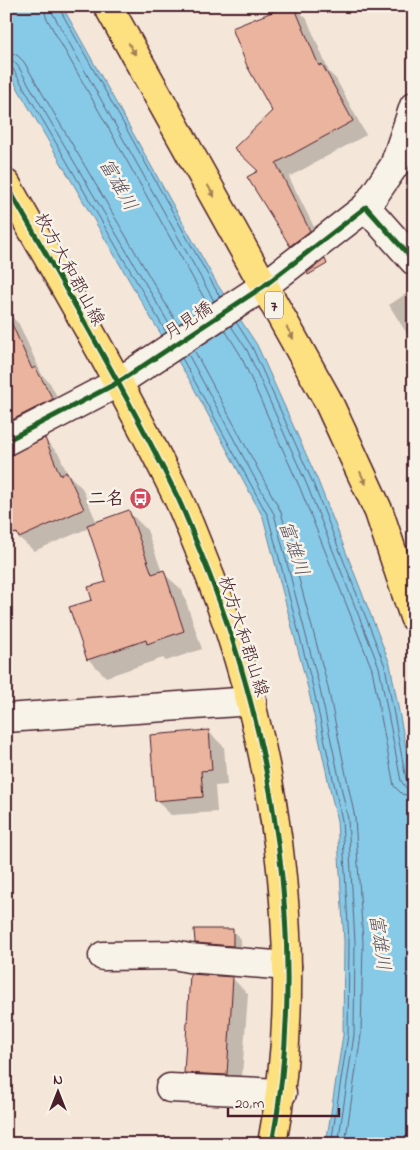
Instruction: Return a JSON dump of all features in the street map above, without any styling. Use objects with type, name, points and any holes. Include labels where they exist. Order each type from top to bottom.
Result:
[{"type":"main road","name":"7","points":[[108,6],[256,291],[327,399],[375,503],[414,617]]},
{"type":"main road","name":"枚方大和郡山線","points":[[6,184],[117,383],[177,496],[224,609],[252,701],[276,820],[287,966],[282,1093],[272,1144]]},
{"type":"street","name":"月見橋","points":[[6,441],[117,383],[256,291],[366,207],[394,166],[414,106]]},
{"type":"street","points":[[366,207],[414,261]]},
{"type":"street","points":[[6,718],[252,701]]},
{"type":"street","points":[[103,956],[174,954],[189,958],[287,966]]},
{"type":"street","points":[[170,1088],[282,1093]]},
{"type":"water","name":"富雄川","points":[[6,6],[62,6],[217,284],[257,345],[318,481],[390,664],[414,791],[414,1128],[411,1144],[326,1144],[343,1035],[344,942],[337,821],[308,688],[263,517],[189,379],[151,318],[6,68]]},
{"type":"building","points":[[287,6],[294,6],[319,66],[322,64],[353,121],[276,163],[310,231],[290,246],[247,177],[258,171],[234,148],[272,111],[247,66],[232,28]]},
{"type":"building","points":[[325,259],[327,264],[308,275],[307,273]]},
{"type":"building","points":[[6,311],[32,369],[35,367],[53,399],[6,423]]},
{"type":"building","points":[[45,438],[60,475],[67,472],[84,509],[19,538],[17,533],[13,534],[6,518],[6,456]]},
{"type":"building","points":[[129,510],[152,574],[164,570],[184,631],[147,644],[146,640],[87,660],[69,607],[92,600],[88,587],[106,582],[87,525]]},
{"type":"building","points":[[209,730],[212,770],[201,771],[203,797],[155,801],[150,735]]},
{"type":"building","points":[[194,929],[233,929],[233,946],[195,943]]},
{"type":"building","points":[[190,974],[233,977],[227,1075],[184,1073]]},
{"type":"cycle path","points":[[6,184],[115,376],[179,501],[226,621],[248,693],[265,767],[278,843],[285,919],[287,995],[283,1070],[272,1144]]},
{"type":"cycle path","points":[[6,441],[117,383],[264,286],[366,207],[414,261]]},
{"type":"place","name":"二名","points":[[140,498]]}]
